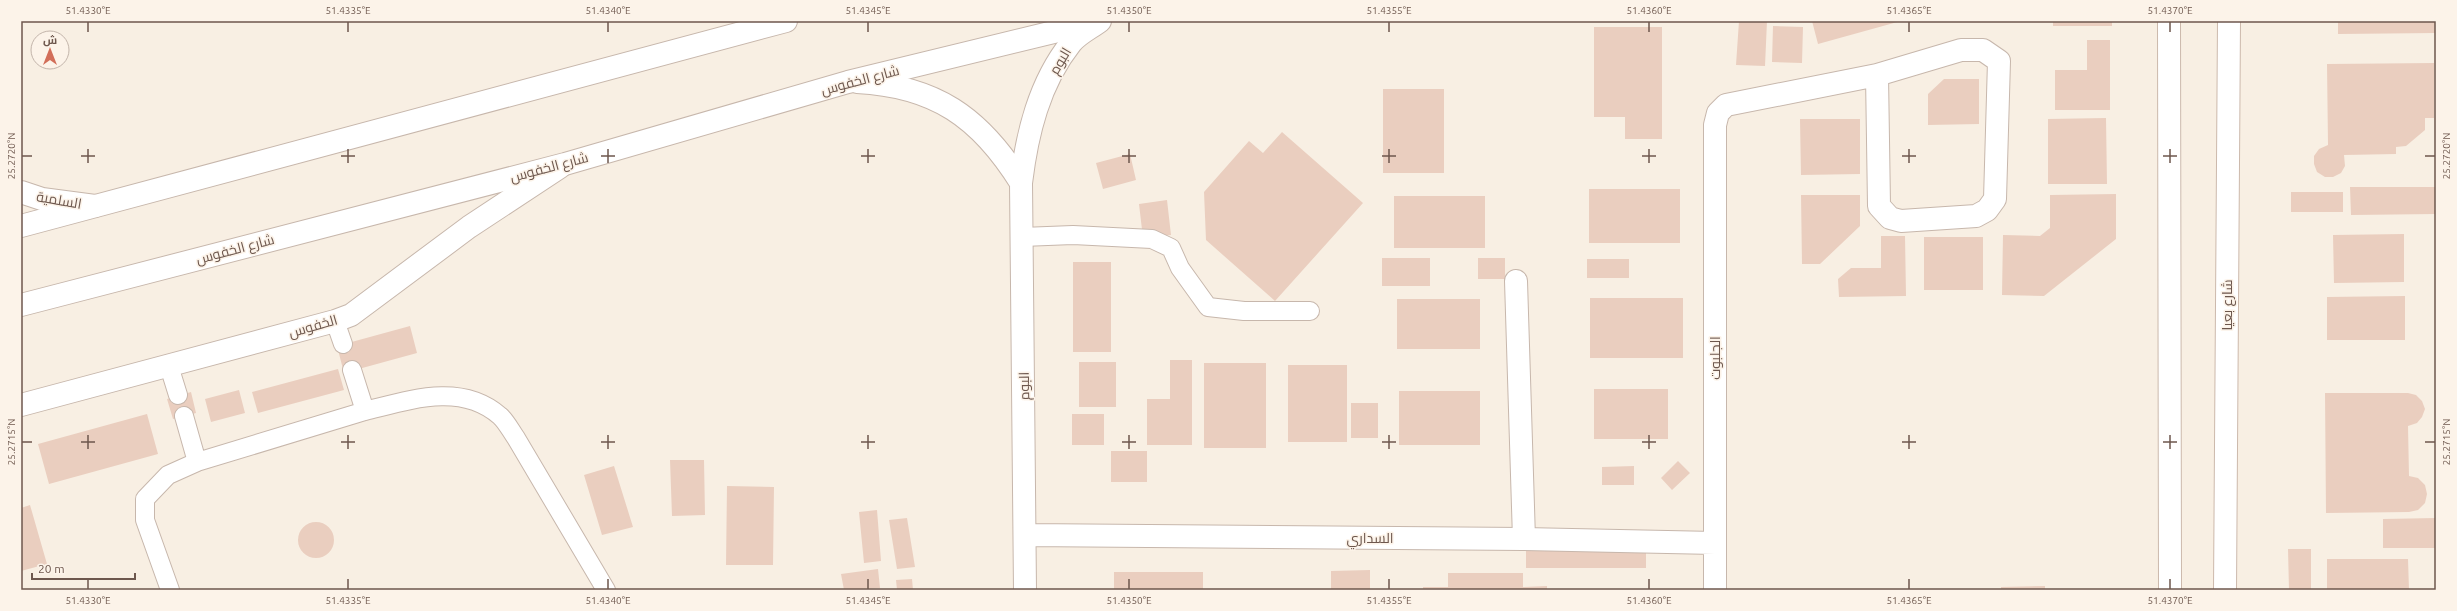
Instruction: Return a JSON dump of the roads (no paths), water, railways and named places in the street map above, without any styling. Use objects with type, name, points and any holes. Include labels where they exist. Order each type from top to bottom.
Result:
[{"type":"street","points":[[21,226],[97,207],[786,21]]},
{"type":"street","name":"شارع الخفوس","points":[[21,305],[565,164],[848,82],[1099,21]]},
{"type":"street","name":"البوم","points":[[1025,590],[1021,182],[1026,145],[1036,109],[1052,74],[1071,42],[1099,21]]},
{"type":"street","points":[[2169,21],[2170,590]]},
{"type":"street","name":"شارع بعيا","points":[[2225,590],[2230,21]]},
{"type":"street","points":[[1961,50],[1983,50],[1999,61],[1995,198],[1987,210],[1976,216],[1901,221],[1890,218],[1879,206],[1876,76],[1961,50]]},
{"type":"street","name":"الجلبوت","points":[[1715,590],[1715,125],[1718,113],[1726,105],[1876,76]]},
{"type":"street","points":[[848,82],[884,84],[918,92],[950,106],[978,127],[1003,153],[1021,182]]},
{"type":"street","name":"الخفوس","points":[[21,405],[335,321],[351,315],[368,304],[469,227],[565,164]]},
{"type":"street","name":"السلمية","points":[[21,192],[42,199],[97,207]]},
{"type":"street","points":[[1516,281],[1524,539]]},
{"type":"street","name":"السداري","points":[[1025,535],[1524,539],[1715,543]]},
{"type":"lane","points":[[1022,238],[1074,235],[1152,239],[1171,248],[1180,268],[1208,307],[1244,311],[1310,311]]},
{"type":"lane","points":[[335,321],[343,344]]},
{"type":"lane","points":[[169,366],[178,395]]},
{"type":"lane","points":[[352,370],[365,411]]},
{"type":"lane","points":[[170,590],[146,520],[145,499],[168,475],[197,462],[365,411],[423,397],[468,397],[500,416],[516,438],[606,590]]},
{"type":"lane","points":[[184,416],[197,462]]}]
